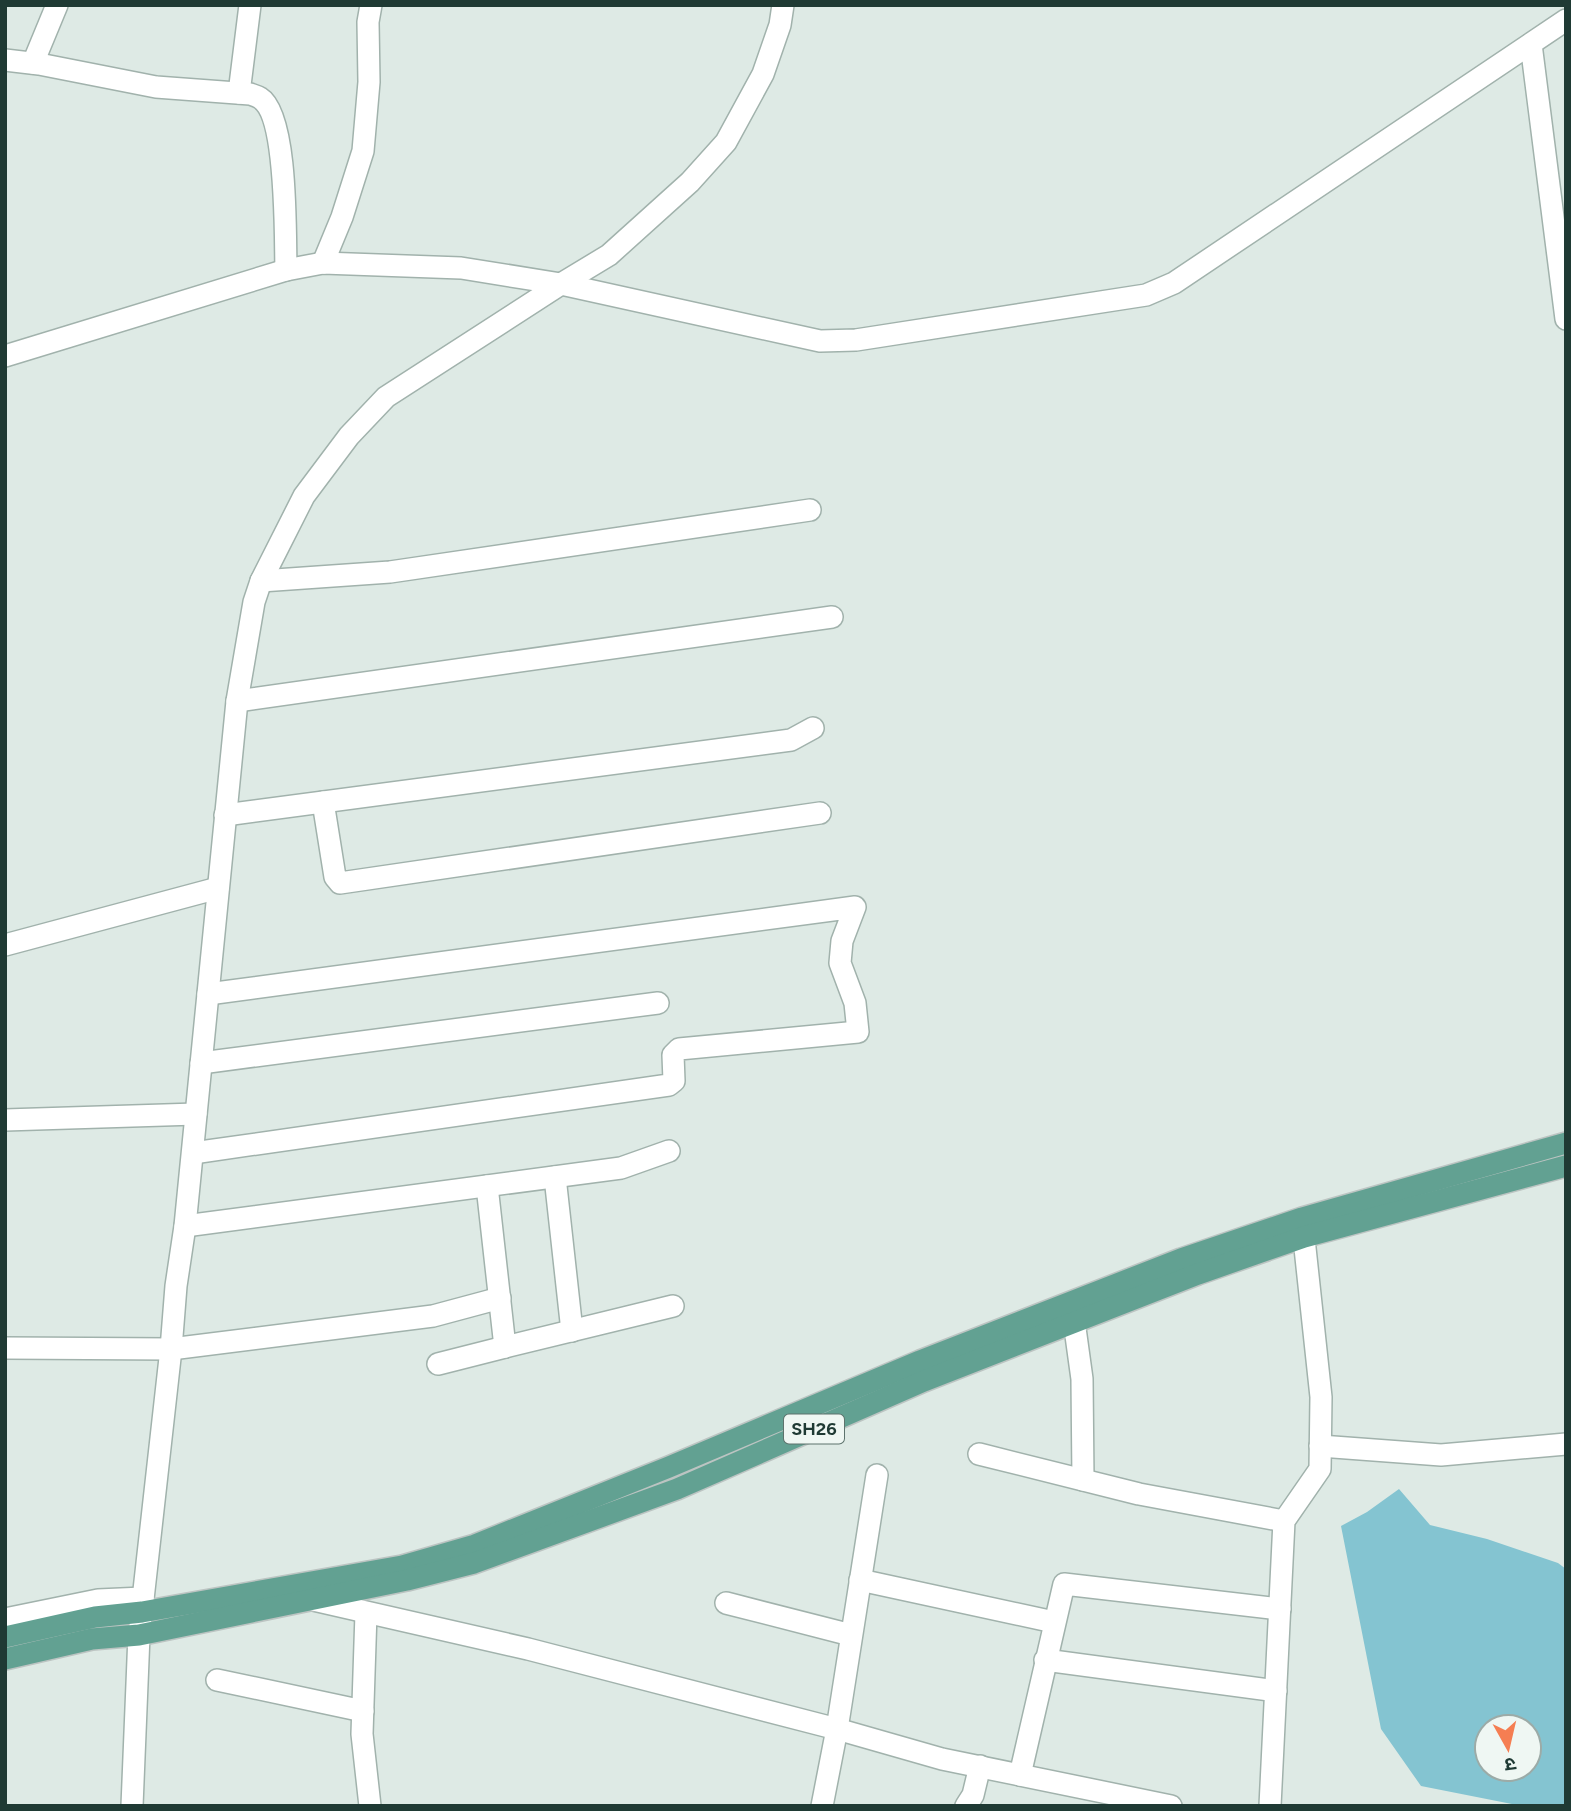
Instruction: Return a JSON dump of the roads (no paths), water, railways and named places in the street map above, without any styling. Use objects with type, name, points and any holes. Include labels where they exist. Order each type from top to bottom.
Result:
[{"type":"main road","name":"SH26","points":[[5,1658],[407,1580],[487,1559],[677,1489],[924,1381],[1198,1273],[1303,1228],[1566,1143]]},
{"type":"main road","name":"SH26","points":[[5,1637],[142,1605],[271,1589],[402,1566],[475,1545],[920,1362],[1181,1259],[1566,1166]]},
{"type":"street","points":[[33,63],[57,5]]},
{"type":"street","points":[[239,93],[250,5]]},
{"type":"street","points":[[323,263],[342,217],[363,151],[368,102],[368,22],[371,5]]},
{"type":"street","points":[[132,1806],[139,1634],[176,1286],[185,1226],[237,701],[254,602],[261,581],[304,496],[349,436],[386,397],[609,255],[690,182],[726,142],[763,74],[780,25],[783,5]]},
{"type":"street","points":[[5,356],[286,270],[323,263],[461,268],[561,284],[820,341],[856,340],[1146,295],[1174,283],[1566,20]]},
{"type":"street","points":[[1531,44],[1566,319]]},
{"type":"street","points":[[5,60],[156,87],[239,93],[261,98],[270,110],[275,124],[284,183],[286,270]]},
{"type":"street","points":[[261,581],[390,572],[810,510]]},
{"type":"street","points":[[237,701],[832,617]]},
{"type":"street","points":[[225,815],[791,740],[813,728]]},
{"type":"street","points":[[323,802],[335,877],[340,883],[820,813]]},
{"type":"street","points":[[5,945],[218,888]]},
{"type":"street","points":[[192,1153],[669,1085],[674,1082],[673,1055],[679,1049],[859,1032],[855,1003],[840,963],[842,941],[855,907],[208,994]]},
{"type":"street","points":[[201,1063],[658,1003]]},
{"type":"street","points":[[5,1120],[196,1114]]},
{"type":"street","points":[[185,1226],[621,1168],[669,1152]]},
{"type":"street","points":[[555,1177],[572,1331]]},
{"type":"street","points":[[487,1186],[505,1347]]},
{"type":"street","points":[[1270,1806],[1284,1521],[1320,1469],[1321,1396],[1303,1228]]},
{"type":"street","points":[[5,1348],[171,1349],[433,1316],[500,1298]]},
{"type":"street","points":[[438,1363],[673,1306]]},
{"type":"street","points":[[1074,1321],[1082,1379],[1083,1480]]},
{"type":"street","points":[[1320,1447],[1441,1455],[1566,1444]]},
{"type":"street","points":[[979,1454],[1139,1494],[1284,1521]]},
{"type":"street","points":[[822,1806],[837,1729],[877,1475]]},
{"type":"street","points":[[860,1580],[1054,1622]]},
{"type":"street","points":[[1020,1775],[1061,1589],[1067,1584],[1280,1609]]},
{"type":"street","points":[[271,1589],[366,1614],[528,1649],[942,1759],[1171,1806]]},
{"type":"street","points":[[5,1619],[98,1600],[142,1605]]},
{"type":"street","points":[[726,1603],[851,1635]]},
{"type":"street","points":[[366,1614],[362,1734],[370,1806]]},
{"type":"street","points":[[1045,1660],[1276,1691]]},
{"type":"street","points":[[217,1679],[363,1711]]},
{"type":"street","points":[[966,1806],[973,1795],[981,1766]]},
{"type":"water","points":[[1399,1489],[1430,1525],[1487,1539],[1558,1563],[1566,1569],[1566,1805],[1522,1806],[1421,1786],[1381,1729],[1341,1526],[1367,1512]]}]
